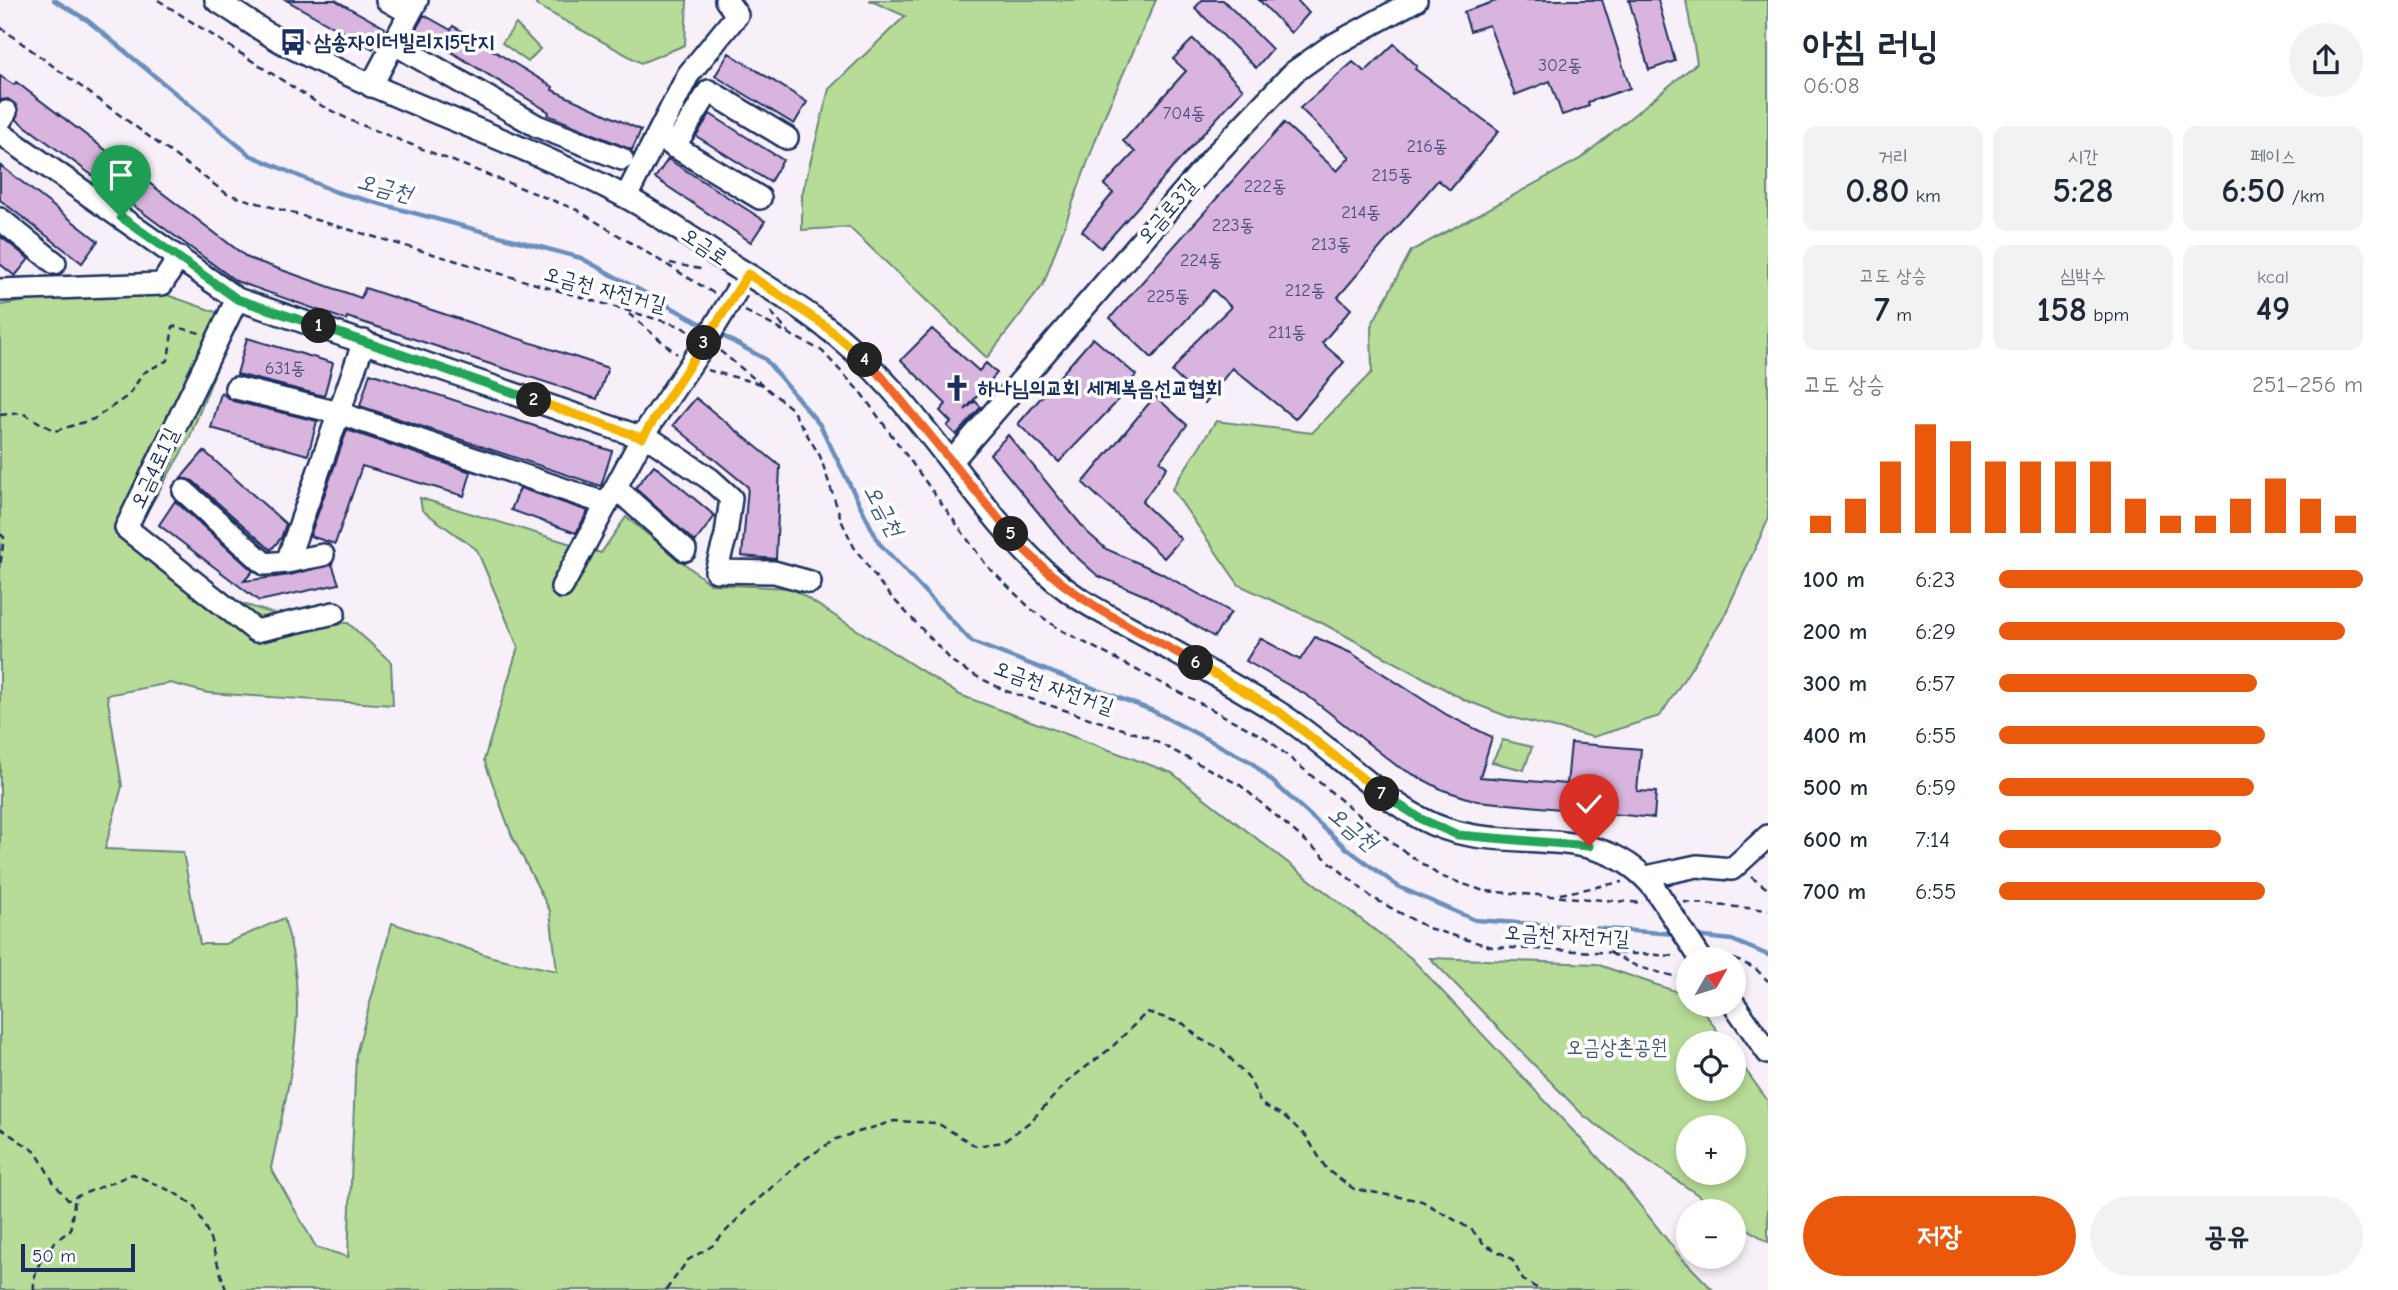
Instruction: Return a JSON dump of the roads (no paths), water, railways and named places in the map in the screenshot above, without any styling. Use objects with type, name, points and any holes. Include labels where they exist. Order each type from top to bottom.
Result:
[{"type":"street","name":"오금로","points":[[216,0],[285,44],[371,86],[626,197],[741,290],[824,325],[873,368],[1024,549],[1054,580],[1086,603],[1282,714],[1376,790],[1423,820],[1458,835],[1589,846],[1621,856],[1691,947]]},
{"type":"street","points":[[371,86],[413,7],[387,0]]},
{"type":"street","points":[[665,141],[688,75],[737,15],[726,0]]},
{"type":"street","name":"오금로3길","points":[[951,462],[1216,154],[1294,72],[1328,48],[1416,0]]},
{"type":"street","points":[[393,43],[537,126],[622,159]]},
{"type":"street","points":[[626,197],[665,141],[709,91],[787,138]]},
{"type":"street","points":[[0,133],[237,299],[655,442],[710,479],[731,498],[726,535],[716,571],[774,572],[810,582]]},
{"type":"street","points":[[665,141],[760,198]]},
{"type":"street","points":[[0,219],[55,263]]},
{"type":"street","points":[[0,290],[162,284],[179,257]]},
{"type":"street","points":[[562,587],[642,438],[741,290]]},
{"type":"street","name":"오금4로1길","points":[[237,299],[126,528],[256,631],[334,612]]},
{"type":"street","points":[[287,562],[364,341]]},
{"type":"street","points":[[236,388],[339,413],[611,496],[685,550]]},
{"type":"street","points":[[184,491],[265,564],[323,555]]},
{"type":"street","points":[[1643,887],[1697,866],[1732,869],[1768,836]]},
{"type":"street","points":[[1743,1017],[1768,1053]]},
{"type":"waterway","name":"오금천","points":[[54,0],[87,20],[250,155],[336,192],[581,258],[709,328]]},
{"type":"waterway","name":"오금천","points":[[719,334],[765,359],[820,425],[879,543],[972,642],[1151,710],[1251,762],[1346,848],[1399,887],[1475,920],[1676,934]]},
{"type":"waterway","name":"오금천","points":[[1695,936],[1732,940],[1768,955]]},
{"type":"place","name":"삼송자이더빌리지5단지","points":[[293,42]]},
{"type":"place","name":"하나님의교회 세계복음선교협회","points":[[957,388]]},
{"type":"park label","name":"오금상촌공원","points":[[1617,1047]]}]
